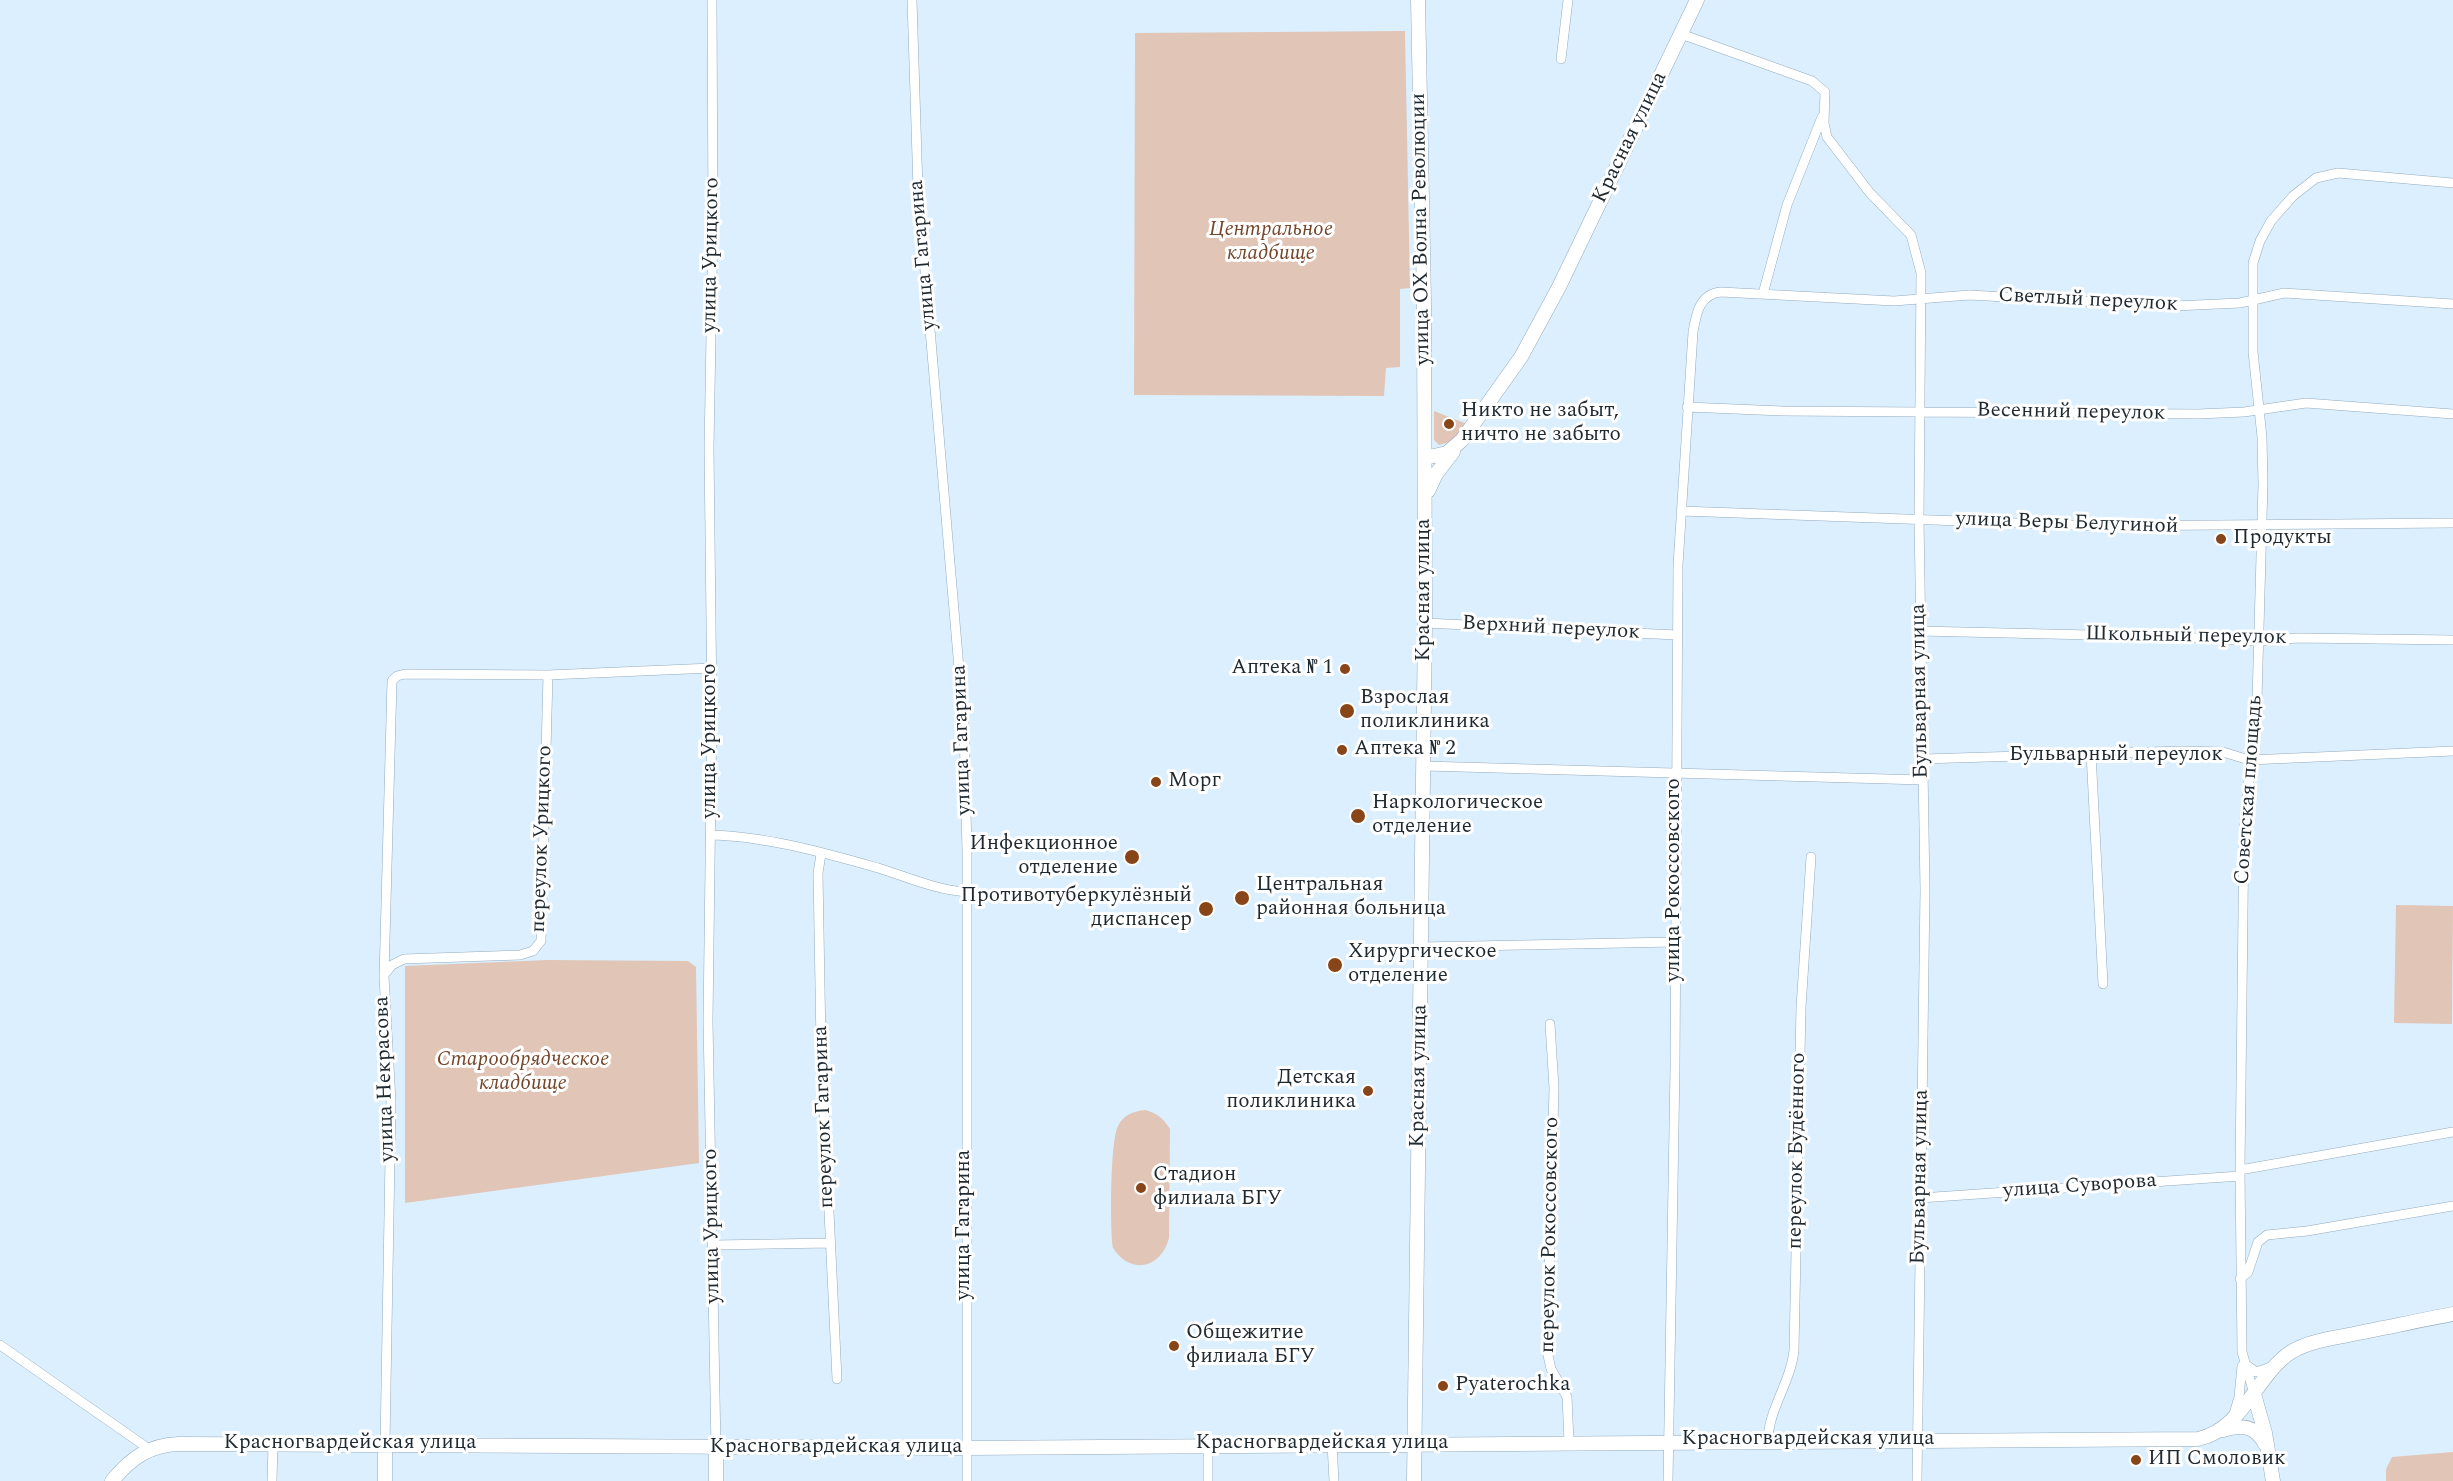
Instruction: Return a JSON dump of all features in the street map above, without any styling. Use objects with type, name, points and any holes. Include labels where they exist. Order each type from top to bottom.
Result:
[{"type":"main road","name":"улица ОХ Волна Революции","points":[[1418,0],[1425,458]]},
{"type":"main road","name":"Красная улица","points":[[1414,1481],[1424,766],[1425,458],[1447,453],[1462,440],[1499,391],[1531,339],[1697,0]]},
{"type":"main road","points":[[1425,499],[1436,474],[1462,440]]},
{"type":"main road","points":[[2223,1428],[2281,1361],[2295,1350],[2319,1341],[2453,1314]]},
{"type":"main road","points":[[2265,1433],[2266,1390],[2281,1361]]},
{"type":"main road","name":"Советская площадь","points":[[2254,1394],[2270,1457],[2272,1481]]},
{"type":"main road","name":"Красногвардейская улица","points":[[149,1449],[179,1443],[966,1448],[1918,1439],[2184,1439],[2205,1437],[2223,1428],[2240,1426],[2253,1430],[2261,1437],[2270,1457]]},
{"type":"main road","name":"улица Некрасова","points":[[385,1444],[385,1481]]},
{"type":"main road","name":"улица Урицкого","points":[[716,1448],[716,1481]]},
{"type":"main road","points":[[112,1481],[132,1459],[149,1449]]},
{"type":"street","name":"улица Урицкого","points":[[712,0],[713,222],[709,448],[711,668],[708,1021],[714,1245],[716,1448]]},
{"type":"street","name":"улица Гагарина","points":[[912,0],[918,189],[962,698],[966,892],[967,1481]]},
{"type":"street","points":[[1561,59],[1568,0]]},
{"type":"street","name":"Бульварная улица","points":[[1681,34],[1818,84],[1826,97],[1825,131],[1831,144],[1870,193],[1908,230],[1914,240],[1921,273],[1919,519],[1925,890],[1917,1481]]},
{"type":"street","points":[[1763,294],[1787,205],[1824,112]]},
{"type":"street","name":"Советская площадь","points":[[2254,1394],[2242,1356],[2240,1173],[2244,826],[2257,700],[2262,527],[2263,460],[2251,302],[2256,252],[2271,221],[2304,185],[2325,175],[2338,173],[2453,183]]},
{"type":"street","name":"Светлый переулок","points":[[1720,292],[1922,300],[1969,295],[2174,306],[2251,302],[2284,293],[2453,304]]},
{"type":"street","name":"улица Рокоссовского","points":[[1668,1481],[1675,1058],[1675,771],[1681,511],[1687,407],[1697,313],[1707,297],[1720,292]]},
{"type":"street","name":"Весенний переулок","points":[[1687,407],[1782,411],[2178,414],[2259,410],[2306,403],[2453,414]]},
{"type":"street","name":"улица Веры Белугиной","points":[[1681,511],[2100,526],[2262,527],[2453,523]]},
{"type":"street","name":"Верхний переулок","points":[[1425,623],[1677,635]]},
{"type":"street","name":"Школьный переулок","points":[[1920,631],[2259,641],[2298,638],[2453,640]]},
{"type":"street","points":[[548,675],[711,668]]},
{"type":"street","name":"улица Некрасова","points":[[385,1444],[391,1101],[384,977],[389,691],[394,678],[405,674],[548,675]]},
{"type":"street","name":"переулок Урицкого","points":[[384,977],[392,965],[404,959],[520,955],[533,951],[541,941],[548,675]]},
{"type":"street","name":"Бульварный переулок","points":[[1923,759],[2091,753],[2223,752],[2249,760],[2453,751]]},
{"type":"street","points":[[2091,753],[2103,984]]},
{"type":"street","points":[[1424,766],[1675,771],[1923,780]]},
{"type":"street","points":[[710,835],[741,837],[821,854],[877,868],[945,890],[966,892]]},
{"type":"street","name":"переулок Гагарина","points":[[821,854],[818,873],[821,1044],[837,1379]]},
{"type":"street","name":"переулок Будённого","points":[[1768,1441],[1769,1427],[1790,1374],[1794,1350],[1801,1007],[1810,857]]},
{"type":"street","points":[[1421,947],[1674,942]]},
{"type":"street","name":"переулок Рокоссовского","points":[[1550,1024],[1554,1088],[1547,1351],[1551,1369],[1567,1397],[1569,1442]]},
{"type":"street","name":"улица Суворова","points":[[1920,1198],[2240,1173],[2453,1132]]},
{"type":"street","points":[[2240,1279],[2248,1272],[2258,1242],[2267,1235],[2327,1228],[2453,1206]]},
{"type":"street","points":[[714,1245],[830,1243]]},
{"type":"street","points":[[0,1345],[149,1449]]},
{"type":"street","points":[[2242,1356],[2249,1369],[2256,1372],[2266,1370],[2281,1361]]},
{"type":"street","points":[[2223,1428],[2240,1397],[2242,1356]]},
{"type":"street","points":[[272,1481],[273,1444]]},
{"type":"street","points":[[1332,1444],[1334,1481]]},
{"type":"street","points":[[1208,1445],[1208,1481]]},
{"type":"green space","name":"Центральное кладбище","points":[[1405,31],[1410,288],[1400,289],[1400,367],[1386,368],[1384,396],[1134,395],[1135,33]]},
{"type":"green space","points":[[1434,411],[1467,424],[1453,441],[1439,445],[1434,440]]},
{"type":"green space","points":[[2396,905],[2453,906],[2452,1024],[2394,1023]]},
{"type":"green space","name":"Старообрядческое кладбище","points":[[547,960],[688,961],[696,967],[699,1163],[405,1203],[405,966]]},
{"type":"green space","name":"Стадион филиала БГУ","points":[[1145,1110],[1159,1116],[1170,1129],[1169,1238],[1165,1248],[1152,1262],[1136,1265],[1120,1257],[1113,1248],[1112,1166],[1115,1135],[1120,1122],[1129,1114]]},
{"type":"green space","points":[[2453,1452],[2453,1481],[2386,1481],[2386,1469],[2392,1457]]},
{"type":"place","name":"Никто не забыт, ничто не забыто","points":[[1449,424]]},
{"type":"place","name":"Продукты","points":[[2221,539]]},
{"type":"place","name":"Аптека № 1","points":[[1345,669]]},
{"type":"place","name":"Взрослая поликлиника","points":[[1347,711]]},
{"type":"place","name":"Аптека № 2","points":[[1342,750]]},
{"type":"place","name":"Морг","points":[[1156,782]]},
{"type":"place","name":"Наркологическое отделение","points":[[1358,816]]},
{"type":"place","name":"Инфекционное отделение","points":[[1132,857]]},
{"type":"place","name":"Центральная районная больница","points":[[1242,898]]},
{"type":"place","name":"Противотуберкулёзный диспансер","points":[[1206,909]]},
{"type":"place","name":"Хирургическое отделение","points":[[1335,965]]},
{"type":"place","name":"Детская поликлиника","points":[[1368,1091]]},
{"type":"place","name":"Стадион филиала БГУ","points":[[1141,1188]]},
{"type":"place","name":"Общежитие филиала БГУ","points":[[1174,1346]]},
{"type":"place","name":"Pyaterochka","points":[[1443,1386]]},
{"type":"place","name":"ИП Смоловик","points":[[2136,1460]]}]
